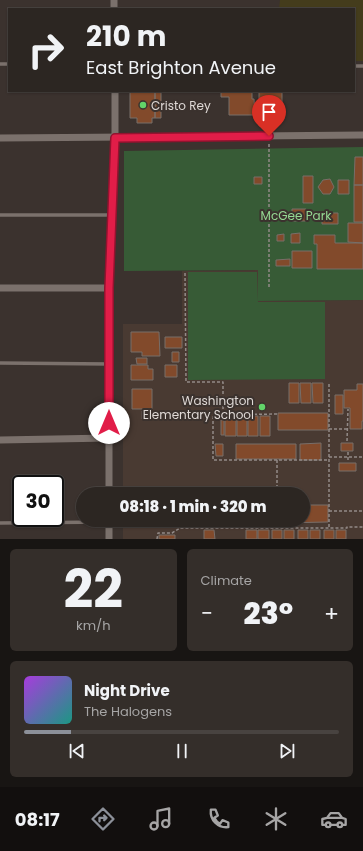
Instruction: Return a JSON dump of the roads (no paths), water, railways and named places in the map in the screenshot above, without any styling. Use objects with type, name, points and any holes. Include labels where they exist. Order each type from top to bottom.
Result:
[{"type":"street","points":[[109,487],[109,288],[115,138],[114,92]]},
{"type":"street","points":[[0,138],[363,135]]},
{"type":"street","points":[[0,288],[109,288]]},
{"type":"street","points":[[0,440],[109,438]]},
{"type":"street","points":[[109,527],[109,539]]},
{"type":"lane","points":[[0,215],[112,215]]},
{"type":"lane","points":[[0,363],[109,364]]},
{"type":"lane","points":[[0,523],[76,522]]},
{"type":"place","name":"Cristo Rey","points":[[143,105]]},
{"type":"place","name":"Washington Elementary School","points":[[262,407]]},
{"type":"park label","name":"McGee Park","points":[[296,215]]}]
